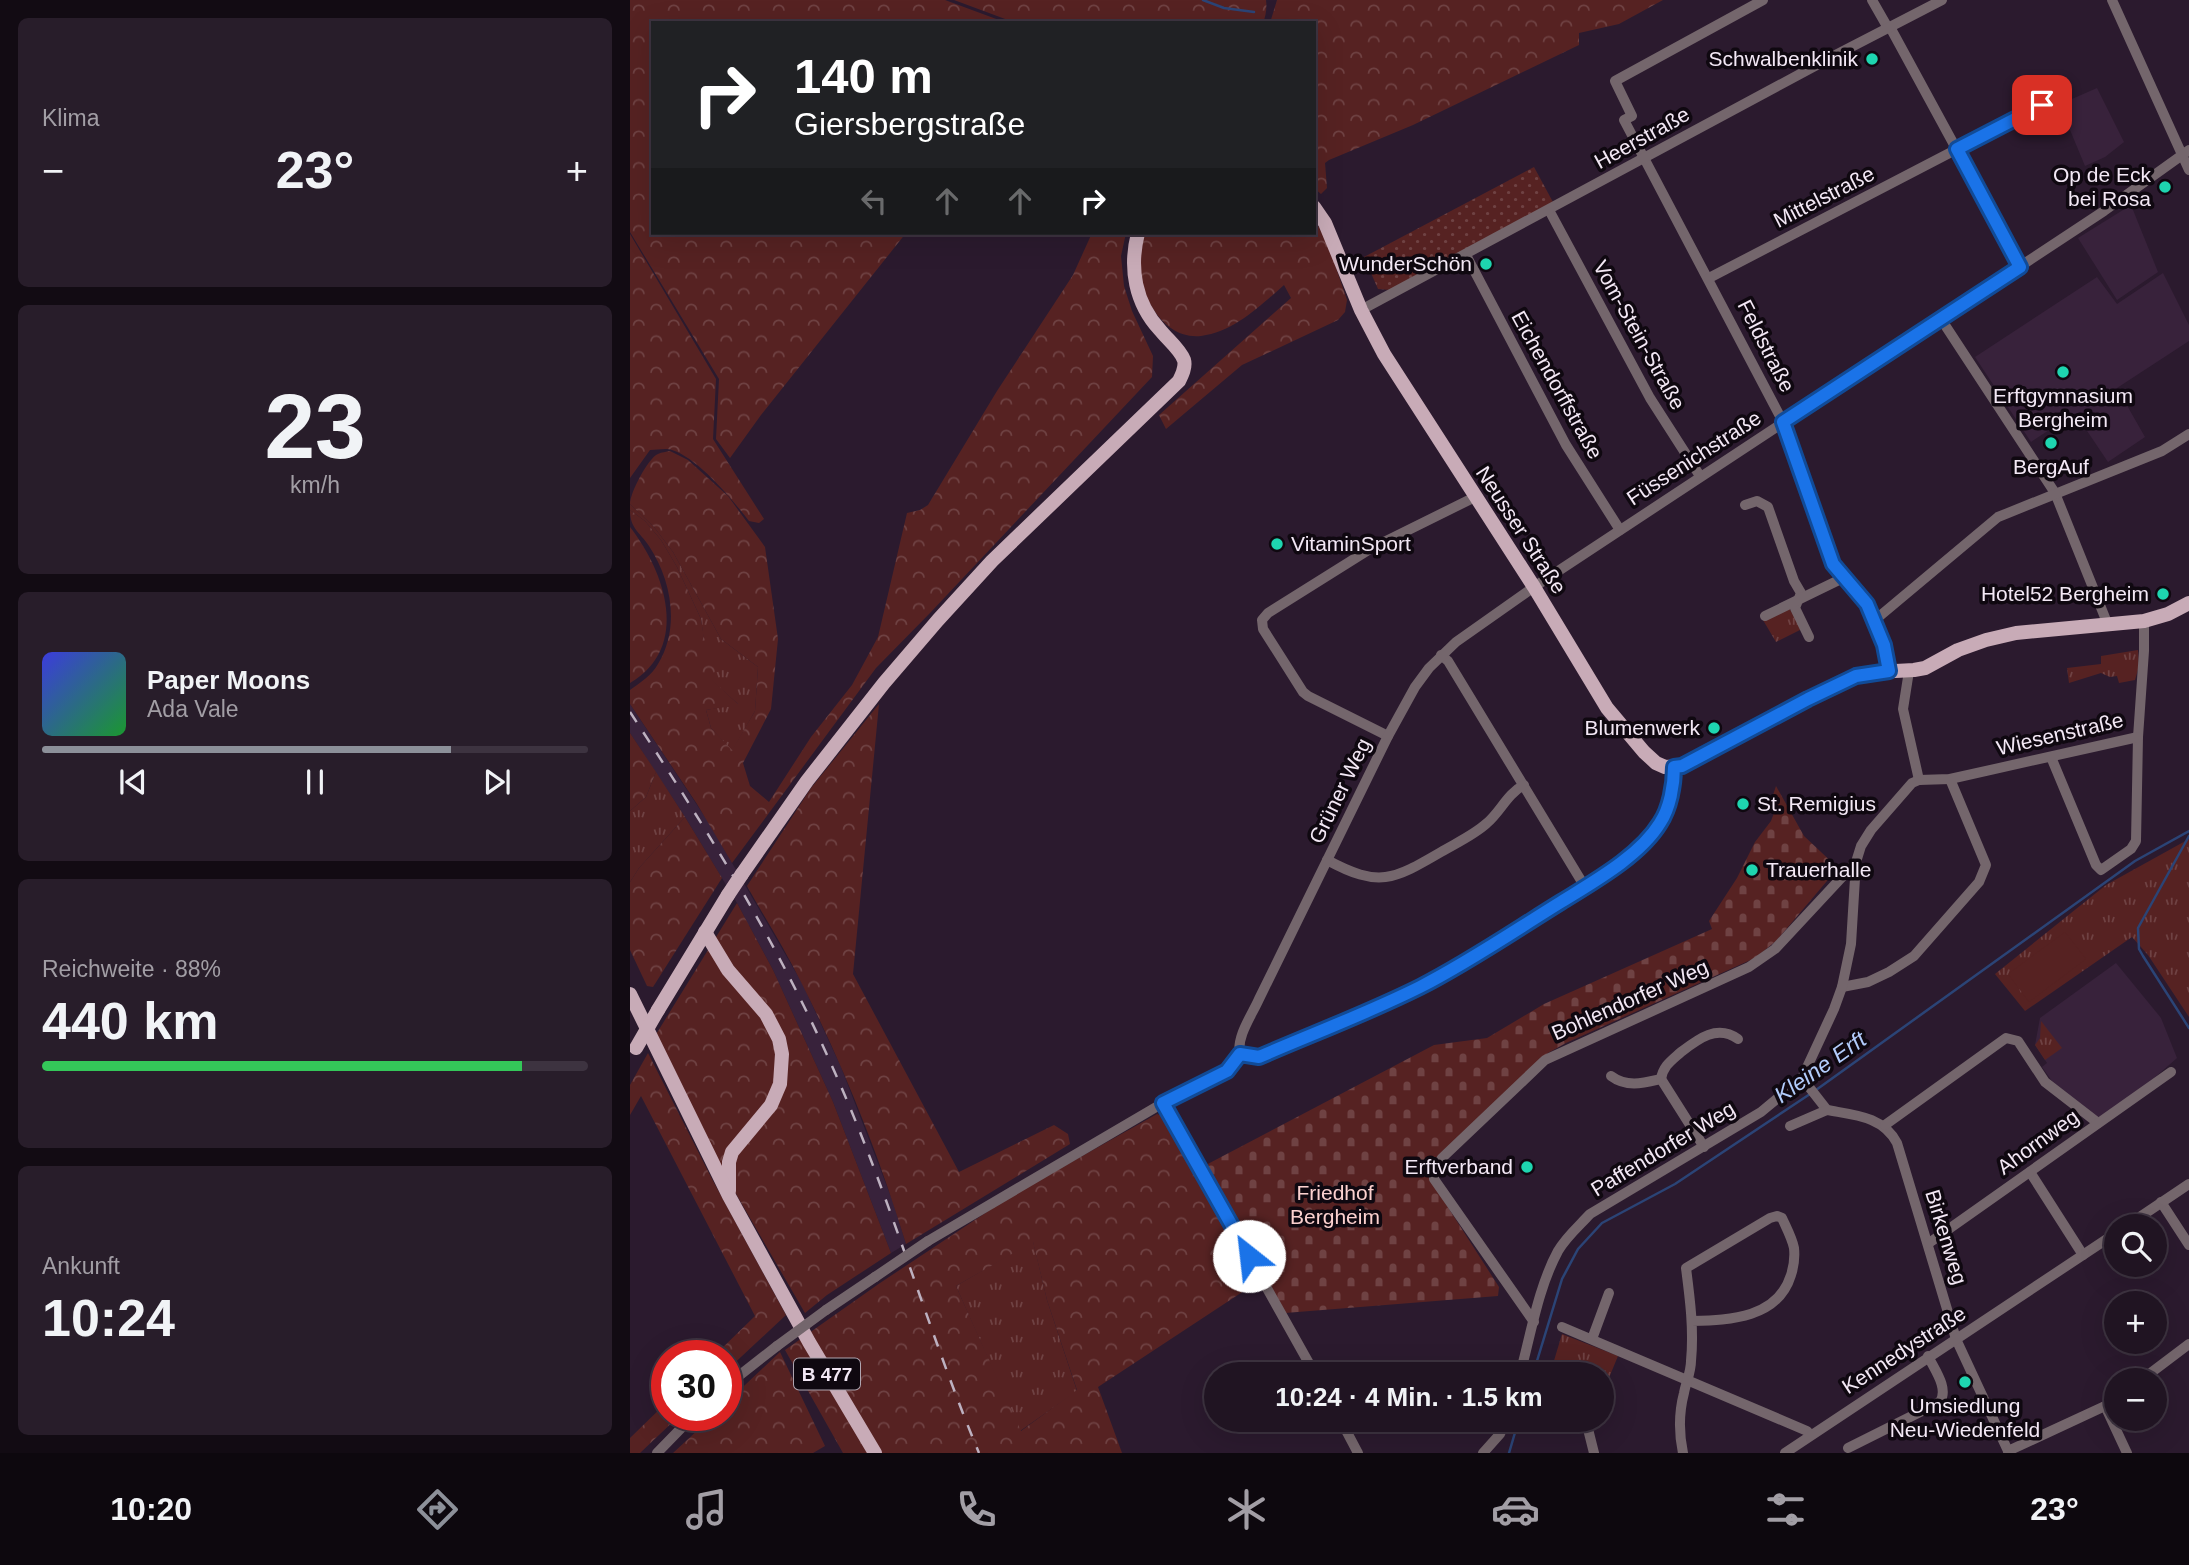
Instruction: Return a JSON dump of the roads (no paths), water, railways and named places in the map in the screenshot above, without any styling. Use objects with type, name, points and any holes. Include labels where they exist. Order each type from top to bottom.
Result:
[{"type":"main road","name":"Neusser Straße","points":[[1316,210],[1325,223],[1361,310],[1389,362],[1534,587],[1606,708],[1656,763],[1674,767]]},
{"type":"main road","points":[[632,1053],[742,874],[807,781],[884,683],[992,561],[1179,382],[1184,370],[1183,358],[1151,321],[1139,299],[1133,260],[1138,235]]},
{"type":"main road","points":[[1674,767],[1682,766],[1856,676],[1925,668],[1958,650],[2016,633],[2144,621],[2168,614],[2189,603]]},
{"type":"main road","points":[[705,932],[728,970],[766,1014],[779,1039],[782,1054],[780,1084],[771,1105],[732,1152],[729,1162],[729,1196]]},
{"type":"main road","name":"B 477","points":[[630,994],[729,1196],[809,1342],[875,1453]]},
{"type":"street","name":"Feldstraße","points":[[1763,0],[1615,80],[1632,116],[1624,120],[1783,422],[1833,564],[1867,604],[1875,620],[1889,671]]},
{"type":"street","points":[[1872,0],[1957,149],[2020,267]]},
{"type":"street","name":"Heerstraße","points":[[1361,310],[1942,0]]},
{"type":"street","points":[[2112,0],[2187,154],[2189,170]]},
{"type":"street","name":"Mittelstraße","points":[[1709,278],[2042,105]]},
{"type":"street","name":"Füssenichstraße","points":[[1534,587],[2187,154]]},
{"type":"street","name":"Vom-Stein-Straße","points":[[1549,210],[1650,398],[1700,476]]},
{"type":"street","name":"Eichendorffstraße","points":[[1466,255],[1566,445],[1620,530]]},
{"type":"street","points":[[1941,319],[2054,493],[2108,625]]},
{"type":"street","points":[[1875,620],[1998,517],[2162,451],[2189,434]]},
{"type":"street","points":[[1388,736],[1303,692],[1263,629],[1262,620],[1268,613],[1370,549],[1475,497]]},
{"type":"street","points":[[1745,505],[1757,501],[1768,507],[1794,581],[1801,593],[1795,608],[1809,637]]},
{"type":"street","points":[[1765,616],[1844,576]]},
{"type":"street","name":"Grüner Weg","points":[[1240,1054],[1238,1048],[1242,1035],[1388,736],[1415,687],[1441,655],[1456,642],[1534,587]]},
{"type":"street","name":"Wiesenstraße","points":[[1919,780],[1950,779],[2138,737],[2144,621]]},
{"type":"street","points":[[1441,655],[1448,661],[1585,887]]},
{"type":"street","points":[[1909,671],[1903,709],[1919,780]]},
{"type":"street","points":[[2051,757],[2092,857],[2101,870],[2131,849],[2136,841],[2138,737]]},
{"type":"street","points":[[742,1373],[826,1310],[928,1241],[1163,1103],[1227,1071],[1240,1054],[1259,1057],[1417,988],[1585,887],[1640,846],[1660,824],[1674,781],[1674,767]]},
{"type":"street","points":[[1842,986],[1868,982],[1914,956],[1979,882],[1986,865],[1950,779]]},
{"type":"street","name":"Paffendorfer Weg","points":[[1523,1362],[1550,1268],[1558,1250],[1590,1214],[1762,1112],[1805,1081],[1842,986],[1851,944],[1856,862],[1861,846],[1904,790],[1919,780]]},
{"type":"street","points":[[1327,860],[1364,877],[1396,876],[1473,834],[1501,808],[1513,791],[1524,785]]},
{"type":"street","name":"Bohlendorfer Weg","points":[[1534,1322],[1434,1179],[1434,1170],[1443,1158],[1545,1060],[1749,967],[1769,954],[1856,862]]},
{"type":"street","points":[[1661,1079],[1666,1065],[1705,1035],[1722,1033],[1738,1039]]},
{"type":"street","points":[[1805,1081],[1824,1106],[1885,1125],[2006,1038],[2018,1041],[2045,1082],[2098,1123]]},
{"type":"street","name":"Ahornweg","points":[[1928,1243],[2171,1072]]},
{"type":"street","points":[[1611,1076],[1626,1083],[1661,1079]]},
{"type":"street","points":[[1661,1079],[1704,1147]]},
{"type":"street","points":[[1163,1103],[1308,1362]]},
{"type":"street","points":[[1790,1126],[1824,1106]]},
{"type":"street","name":"Birkenweg","points":[[1885,1125],[1897,1143],[1956,1339],[2008,1452]]},
{"type":"street","points":[[2030,1172],[2083,1255]]},
{"type":"street","points":[[2144,1214],[2189,1184]]},
{"type":"street","points":[[2161,1202],[2189,1245]]},
{"type":"street","points":[[1683,1453],[1681,1416],[1691,1363],[1692,1321],[1686,1268],[1770,1218],[1782,1218],[1794,1246],[1794,1265],[1787,1288],[1772,1305],[1761,1311],[1692,1321]]},
{"type":"street","name":"Kennedystraße","points":[[1784,1453],[2104,1241]]},
{"type":"street","points":[[1592,1339],[1609,1293]]},
{"type":"street","points":[[1562,1326],[1807,1431],[1810,1435]]},
{"type":"street","points":[[2157,1368],[2189,1344]]},
{"type":"street","points":[[1847,1448],[1940,1402],[1944,1397],[1943,1389],[1928,1356]]},
{"type":"street","points":[[2008,1452],[2104,1406]]},
{"type":"street","points":[[657,1453],[678,1431]]},
{"type":"street","points":[[2117,1431],[2127,1453]]},
{"type":"street","points":[[1347,1432],[1358,1453]]},
{"type":"street","points":[[1483,1453],[1501,1432]]},
{"type":"street","points":[[1589,1432],[1594,1453]]},
{"type":"waterway","points":[[1203,0],[1224,8],[1254,12]]},
{"type":"waterway","name":"Kleine Erft","points":[[1816,1090],[2135,861],[2189,831]]},
{"type":"waterway","name":"Kleine Erft","points":[[2189,836],[2138,928],[2139,949],[2189,1028]]},
{"type":"waterway","name":"Kleine Erft","points":[[1537,1362],[1562,1279],[1578,1249],[1602,1223],[1675,1184],[1810,1094]]},
{"type":"waterway","name":"Kleine Erft","points":[[1509,1453],[1515,1432]]},
{"type":"railway","points":[[630,712],[738,884],[810,1019],[872,1162],[979,1453]]},
{"type":"place","name":"Schwalbenklinik","points":[[1872,59]]},
{"type":"place","name":"Op de Eck bei Rosa","points":[[2165,187]]},
{"type":"place","name":"WunderSchön","points":[[1486,264]]},
{"type":"place","name":"Erftgymnasium Bergheim","points":[[2063,372]]},
{"type":"place","name":"BergAuf","points":[[2051,443]]},
{"type":"place","name":"VitaminSport","points":[[1277,544]]},
{"type":"place","name":"Hotel52 Bergheim","points":[[2163,594]]},
{"type":"place","name":"Blumenwerk","points":[[1714,728]]},
{"type":"place","name":"St. Remigius","points":[[1743,804]]},
{"type":"place","name":"Trauerhalle","points":[[1752,870]]},
{"type":"place","name":"Erftverband","points":[[1527,1167]]},
{"type":"place","name":"Umsiedlung Neu-Wiedenfeld","points":[[1965,1382]]},
{"type":"park label","name":"Friedhof Bergheim","points":[[1335,1205]]}]
